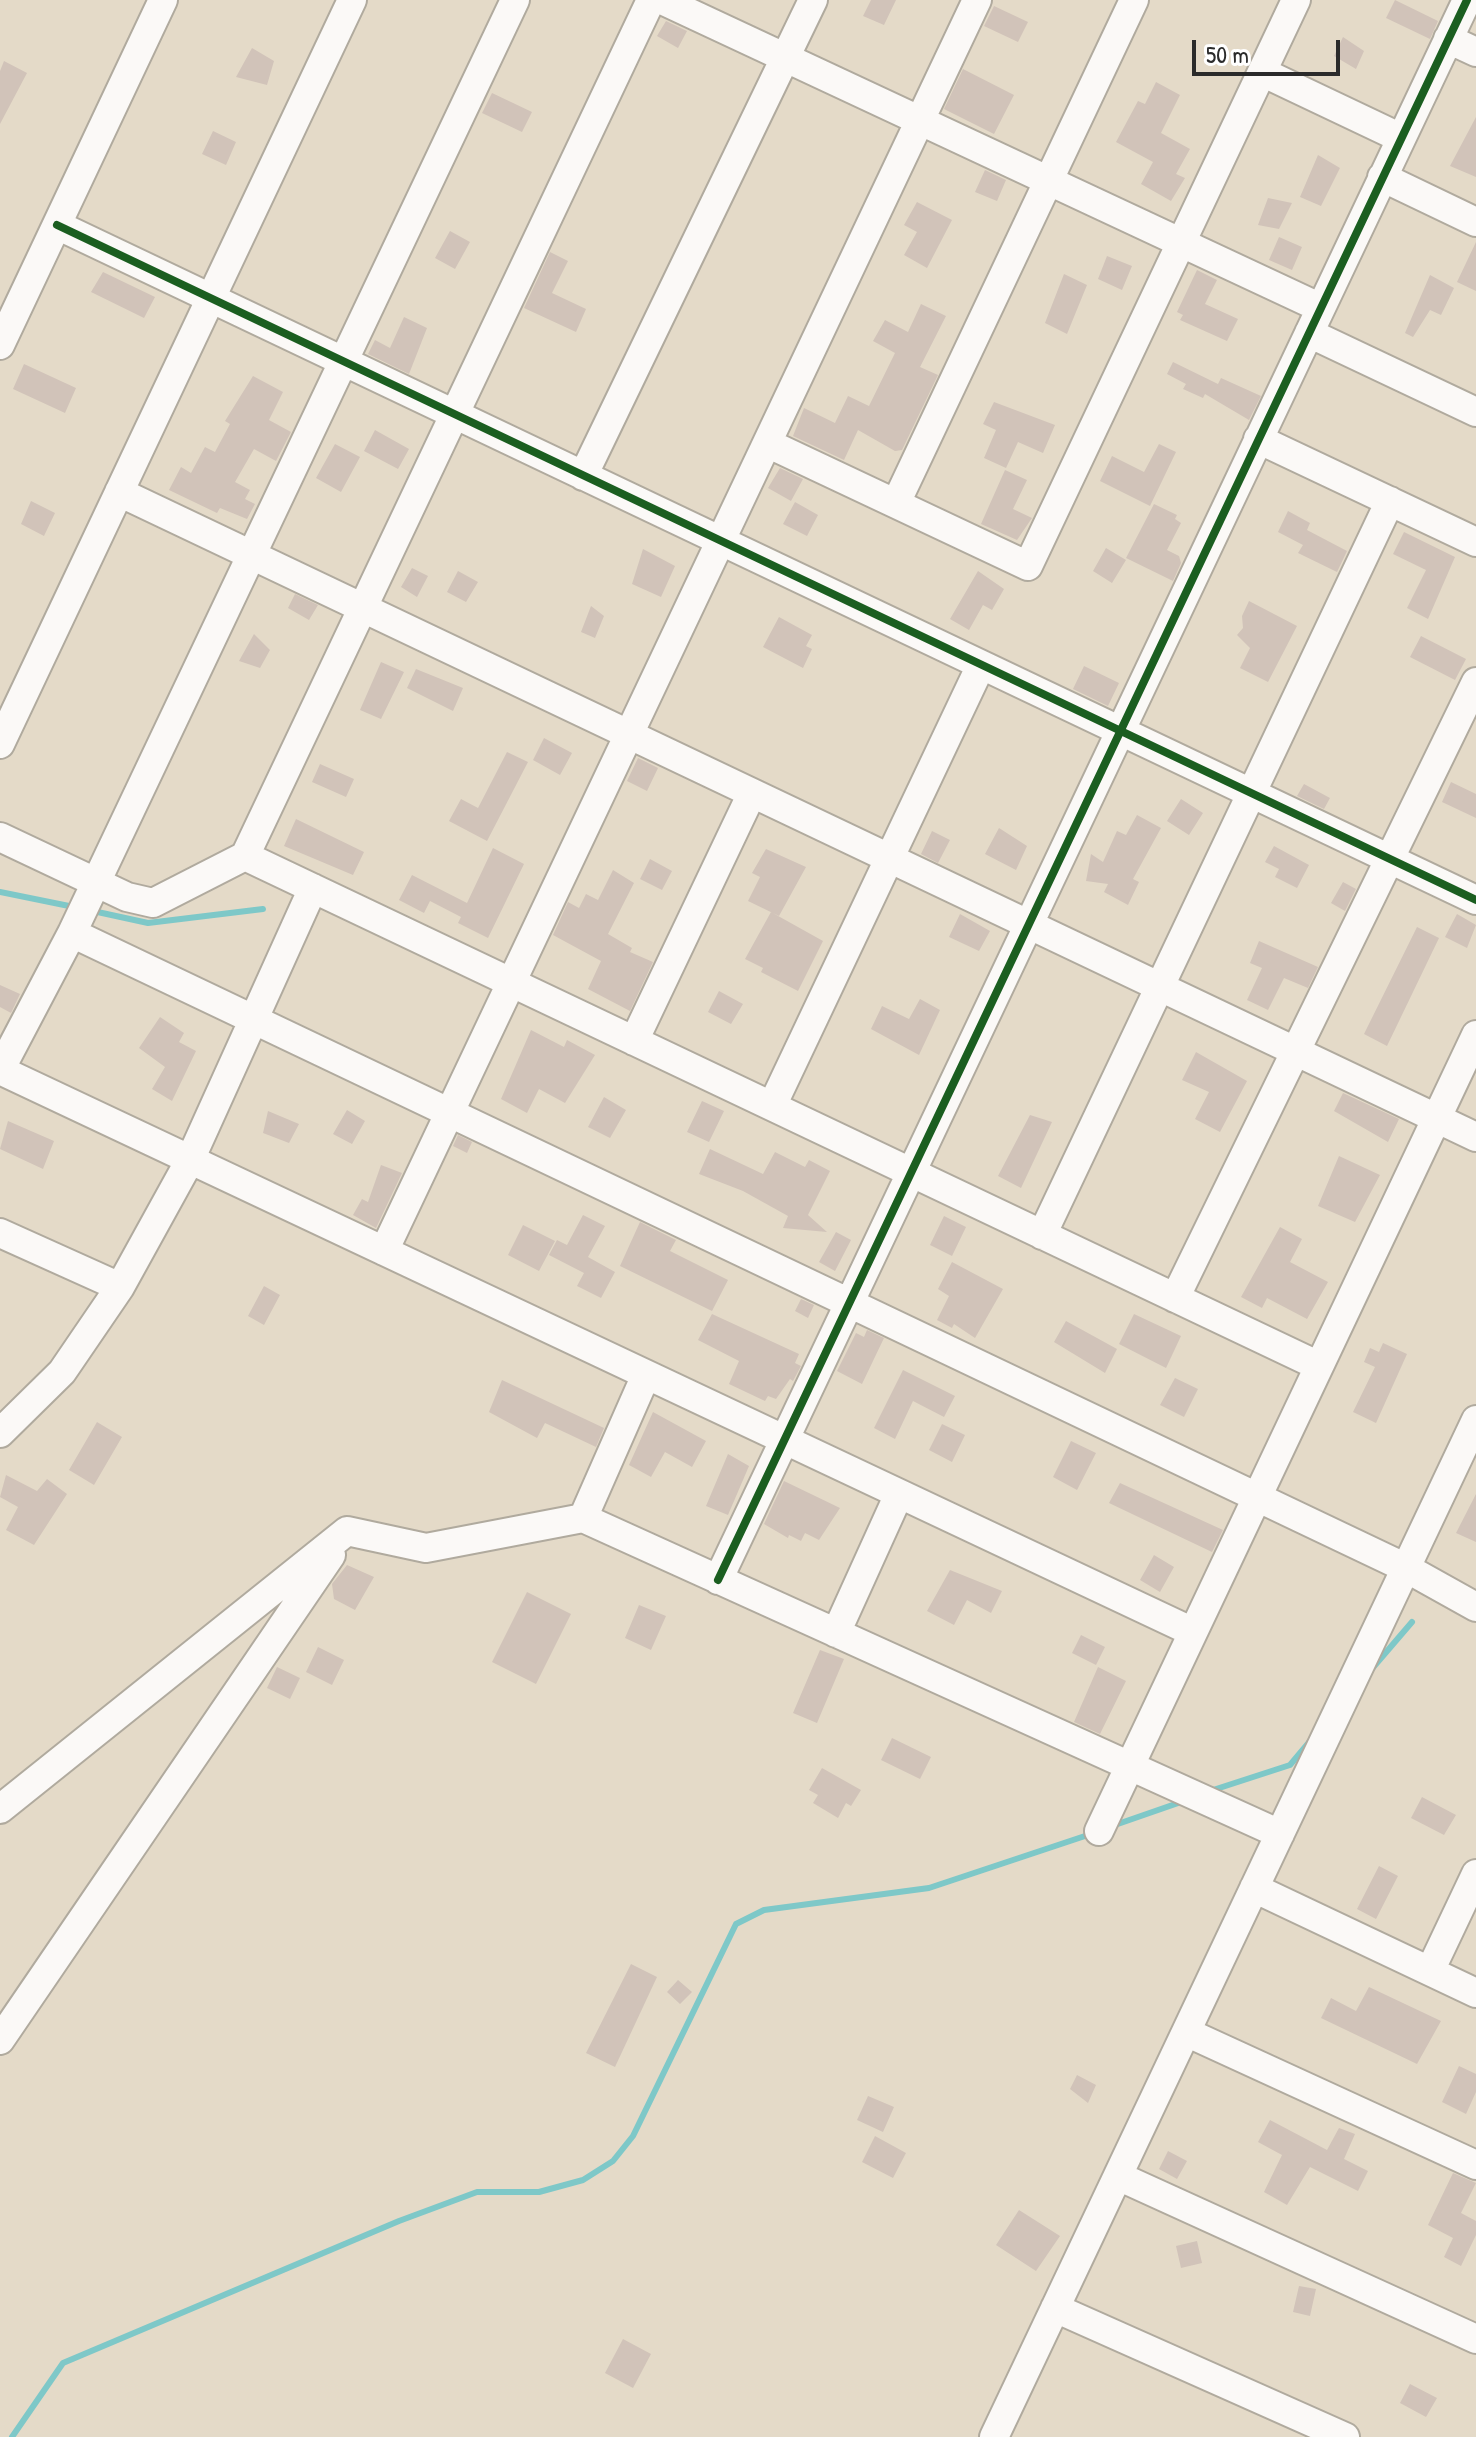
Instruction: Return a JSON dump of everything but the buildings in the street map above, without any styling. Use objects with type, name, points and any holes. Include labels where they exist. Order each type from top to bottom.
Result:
[{"type":"street","points":[[0,345],[163,0]]},
{"type":"street","points":[[0,744],[352,0]]},
{"type":"street","points":[[515,0],[93,882],[72,933],[0,1070],[1193,1632]]},
{"type":"street","points":[[0,837],[127,897],[153,903],[245,856],[651,0]]},
{"type":"street","points":[[662,0],[1181,242],[1476,412]]},
{"type":"street","points":[[583,476],[813,0]]},
{"type":"street","points":[[384,1251],[977,0]]},
{"type":"street","points":[[896,503],[1134,0]]},
{"type":"street","points":[[767,443],[1028,566],[1296,0]]},
{"type":"street","points":[[718,1580],[1467,0]]},
{"type":"street","points":[[1448,39],[1476,52]]},
{"type":"street","points":[[1262,72],[1401,138]]},
{"type":"street","points":[[1382,177],[1476,222]]},
{"type":"street","points":[[57,225],[1476,900]]},
{"type":"street","points":[[1258,439],[1476,542]]},
{"type":"street","points":[[119,492],[1476,1137]]},
{"type":"street","points":[[1042,1235],[1390,501]]},
{"type":"street","points":[[772,1106],[981,665]]},
{"type":"street","points":[[1175,1298],[1476,682]]},
{"type":"street","points":[[634,1041],[752,793]]},
{"type":"street","points":[[245,856],[1319,1366]]},
{"type":"street","points":[[0,1433],[62,1372],[120,1287],[190,1160],[313,888]]},
{"type":"street","points":[[72,933],[1406,1568],[1476,1607]]},
{"type":"street","points":[[1099,1831],[1476,1035]]},
{"type":"street","points":[[0,1233],[120,1287]]},
{"type":"street","points":[[583,1518],[646,1375]]},
{"type":"street","points":[[994,2437],[1475,1426]]},
{"type":"street","points":[[836,1633],[899,1494]]},
{"type":"street","points":[[347,1531],[426,1548],[583,1518],[1280,1834]]},
{"type":"street","points":[[2,1810],[347,1531]]},
{"type":"street","points":[[0,2040],[347,1531]]},
{"type":"street","points":[[1430,1971],[1476,1874]]},
{"type":"street","points":[[1254,1888],[1476,1993]]},
{"type":"street","points":[[1186,2032],[1476,2165]]},
{"type":"street","points":[[1118,2176],[1476,2339]]},
{"type":"street","points":[[1055,2308],[1345,2437]]},
{"type":"waterway","points":[[0,892],[74,907]]},
{"type":"waterway","points":[[93,911],[148,923],[263,909]]},
{"type":"waterway","points":[[1370,1671],[1412,1622]]},
{"type":"waterway","points":[[1210,1791],[1290,1765],[1311,1740]]},
{"type":"waterway","points":[[1112,1826],[1184,1801]]},
{"type":"waterway","points":[[12,2437],[63,2363],[399,2221],[477,2192],[539,2192],[583,2180],[613,2161],[633,2136],[736,1924],[764,1910],[929,1888],[1094,1833]]},
{"type":"cycle path","points":[[718,1580],[1467,0]]},
{"type":"cycle path","points":[[57,225],[1476,900]]}]
